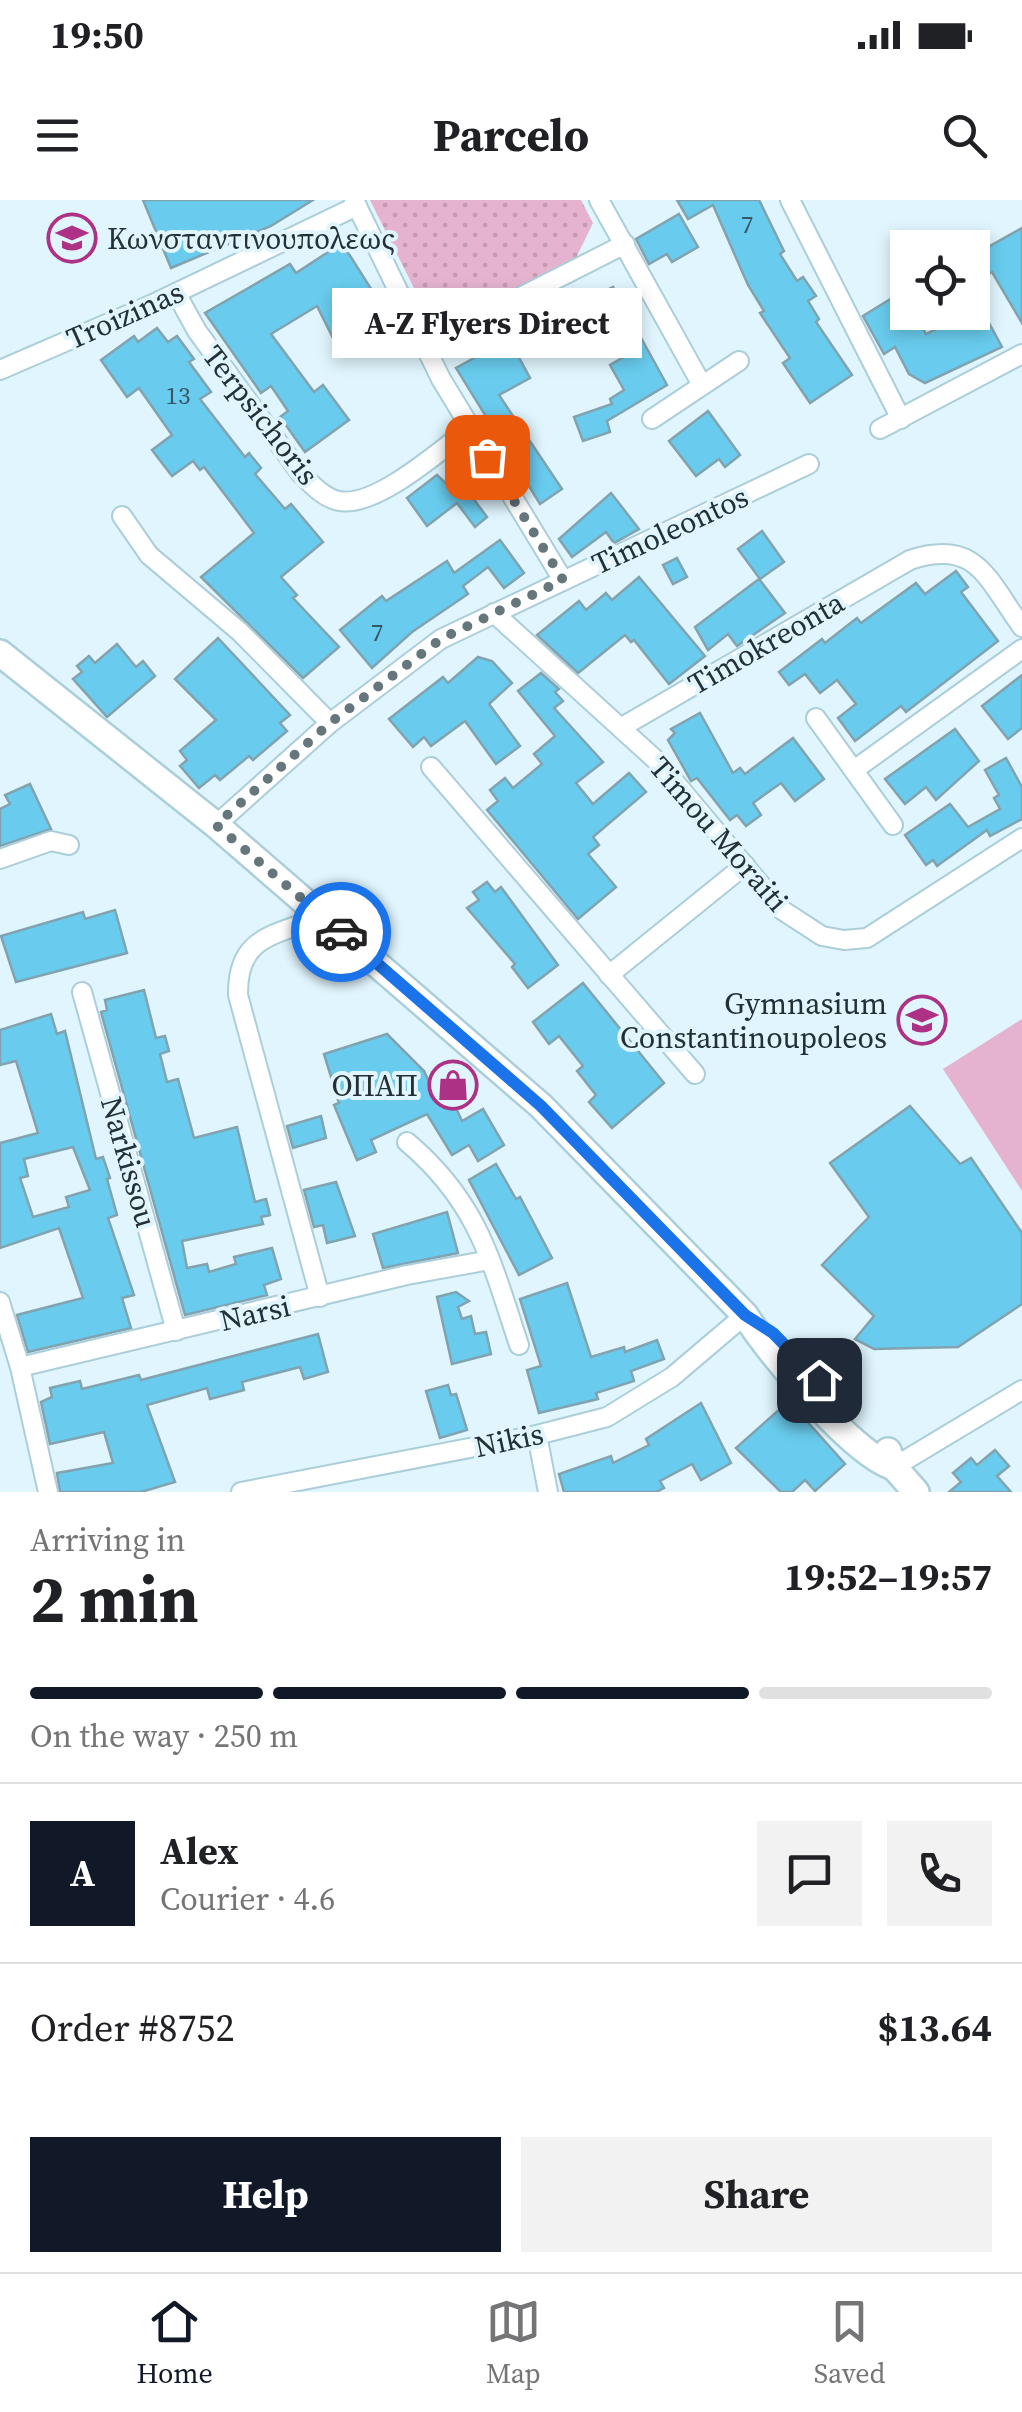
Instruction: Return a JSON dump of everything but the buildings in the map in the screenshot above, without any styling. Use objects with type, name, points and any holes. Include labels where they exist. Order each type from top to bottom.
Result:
[{"type":"street","points":[[599,200],[702,385]]},
{"type":"street","points":[[793,201],[902,419]]},
{"type":"street","points":[[356,203],[469,430],[563,580]]},
{"type":"street","name":"Troizinas","points":[[0,370],[176,293],[356,203]]},
{"type":"street","points":[[424,346],[624,244]]},
{"type":"street","name":"Terpsichoris","points":[[176,293],[197,331],[301,474],[319,492],[338,501],[358,502],[381,492],[469,430]]},
{"type":"street","points":[[880,429],[1022,354]]},
{"type":"street","points":[[652,419],[739,361]]},
{"type":"street","name":"Timoleontos","points":[[216,825],[330,723],[441,639],[809,464]]},
{"type":"street","points":[[122,516],[149,554],[240,632],[330,723]]},
{"type":"street","name":"Timokreonta","points":[[622,727],[910,560],[954,551],[974,563],[1022,626]]},
{"type":"street","name":"Timou Moraiti","points":[[494,613],[658,762],[802,926],[844,940],[867,938],[1022,838]]},
{"type":"street","points":[[854,770],[1022,648]]},
{"type":"street","points":[[0,653],[216,825],[541,1106],[745,1315],[762,1343],[845,1432],[876,1462],[894,1467],[916,1492]]},
{"type":"street","points":[[816,718],[893,825]]},
{"type":"street","points":[[432,767],[695,1074]]},
{"type":"street","points":[[0,859],[51,840],[68,844]]},
{"type":"street","points":[[610,975],[745,865]]},
{"type":"street","points":[[320,1297],[238,995],[238,966],[252,946],[323,916]]},
{"type":"street","name":"Narkissou","points":[[82,992],[176,1331]]},
{"type":"street","points":[[407,1142],[441,1170],[476,1220],[520,1345]]},
{"type":"street","name":"Narsi","points":[[20,1366],[490,1260]]},
{"type":"street","points":[[0,1302],[20,1366],[48,1492]]},
{"type":"street","name":"Nikis","points":[[241,1492],[537,1435],[607,1417],[638,1401],[745,1315]]},
{"type":"street","points":[[894,1467],[1022,1390]]},
{"type":"street","points":[[537,1435],[548,1492]]},
{"type":"shaded area","points":[[370,200],[581,200],[593,223],[575,260],[443,324],[423,306]]},
{"type":"shaded area","points":[[1022,1019],[1022,1191],[943,1069]]},
{"type":"way so far","points":[[341,932],[216,825],[330,723],[441,639],[563,580],[487,457]]},
{"type":"place","name":"Κωνσταντινουπολεως","points":[[72,238]]},
{"type":"place","name":"A-Z Flyers Direct","points":[[487,457]]},
{"type":"place","name":"Gymnasium Constantinoupoleos","points":[[922,1020]]},
{"type":"place","name":"ΟΠΑΠ","points":[[453,1085]]},
{"type":"route","points":[[341,932],[541,1106],[745,1315],[773,1333],[819,1380]]}]
